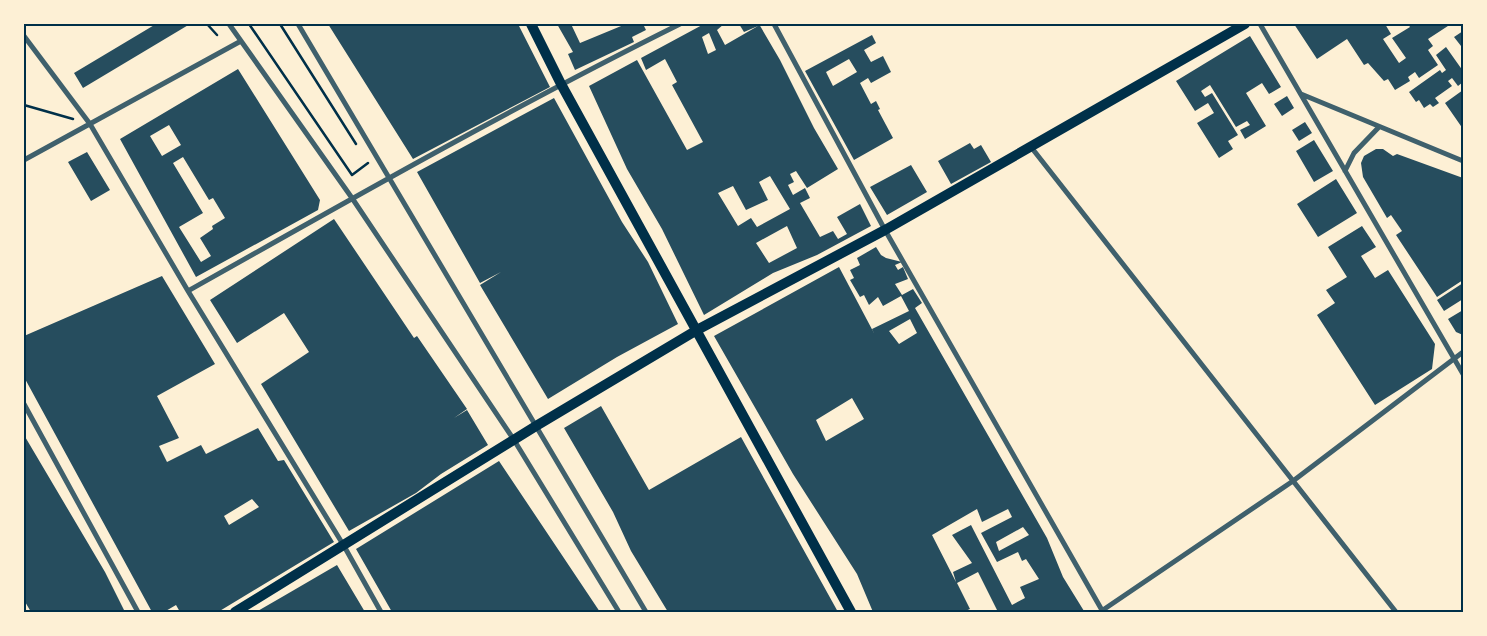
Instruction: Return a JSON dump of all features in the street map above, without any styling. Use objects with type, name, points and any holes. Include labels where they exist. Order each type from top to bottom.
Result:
[{"type":"main road","points":[[531,24],[561,84],[851,612]]},
{"type":"main road","points":[[235,612],[536,426],[697,330],[885,230],[1245,24]]},
{"type":"street","points":[[229,24],[352,198],[514,440],[620,612]]},
{"type":"street","points":[[298,24],[646,612]]},
{"type":"street","points":[[188,291],[352,198],[561,84],[680,24]]},
{"type":"street","points":[[774,24],[885,230],[1102,612],[1293,481],[1463,352]]},
{"type":"street","points":[[1260,24],[1463,374]]},
{"type":"street","points":[[24,36],[90,124],[188,291],[344,546],[381,612]]},
{"type":"street","points":[[24,160],[241,42]]},
{"type":"street","points":[[1301,94],[1463,161]]},
{"type":"street","points":[[1345,171],[1354,153],[1379,127]]},
{"type":"street","points":[[1031,147],[1396,612]]},
{"type":"street","points":[[24,404],[138,612]]},
{"type":"path","points":[[207,24],[217,35]]},
{"type":"path","points":[[249,24],[352,174],[369,165],[364,157]]},
{"type":"path","points":[[280,24],[358,148]]},
{"type":"path","points":[[24,105],[90,124]]},
{"type":"building","points":[[156,24],[190,24],[83,88],[74,73]]},
{"type":"building","points":[[328,24],[518,24],[550,87],[413,159]]},
{"type":"building","points":[[557,24],[571,24],[580,43],[626,24],[649,24],[644,26],[646,30],[632,37],[634,42],[575,70],[568,54],[573,52]]},
{"type":"building","points":[[704,24],[724,24],[717,30],[725,45],[758,26],[744,32],[739,24],[759,24],[838,169],[807,188],[796,171],[790,174],[794,182],[788,185],[793,195],[805,188],[810,198],[800,203],[820,237],[833,231],[838,239],[847,234],[837,217],[860,204],[871,226],[817,255],[773,273],[704,315],[662,229],[627,169],[589,86],[637,60],[687,150],[703,142],[672,85],[677,82],[665,59],[646,70],[641,58]],"holes":[[[709,33],[716,50],[708,54],[702,37]],[[770,176],[790,209],[757,227],[751,218],[738,226],[718,193],[733,186],[746,210],[768,200],[759,182]],[[787,226],[797,248],[769,263],[756,243]]]},
{"type":"building","points":[[1294,24],[1385,24],[1391,34],[1383,39],[1399,63],[1406,58],[1392,38],[1410,27],[1408,24],[1451,24],[1428,39],[1433,46],[1428,50],[1438,65],[1419,78],[1415,72],[1408,77],[1410,81],[1395,90],[1388,79],[1384,81],[1368,63],[1364,65],[1347,39],[1317,59]]},
{"type":"building","points":[[1463,31],[1463,44],[1461,46],[1454,37]]},
{"type":"building","points":[[872,35],[876,43],[864,50],[871,62],[883,56],[891,72],[871,83],[868,78],[860,83],[871,104],[876,101],[880,109],[878,110],[893,138],[854,160],[805,71]],"holes":[[[849,59],[857,72],[833,86],[826,72]]]},
{"type":"building","points":[[1250,36],[1281,87],[1269,94],[1262,83],[1246,93],[1266,126],[1245,139],[1240,130],[1250,125],[1247,121],[1236,127],[1210,85],[1201,91],[1205,97],[1212,93],[1238,135],[1228,141],[1233,149],[1219,158],[1197,123],[1214,113],[1208,103],[1195,111],[1176,81]]},
{"type":"building","points":[[1446,47],[1463,71],[1463,82],[1458,86],[1452,78],[1448,81],[1452,86],[1435,98],[1439,103],[1433,107],[1430,104],[1424,108],[1419,100],[1416,102],[1409,92],[1440,70],[1442,73],[1446,70],[1436,55]]},
{"type":"building","points":[[238,69],[320,200],[318,210],[196,277],[120,139]],"holes":[[[169,125],[181,145],[162,156],[150,136]],[[183,157],[209,200],[213,198],[225,218],[212,226],[213,229],[200,238],[211,256],[201,262],[179,227],[203,213],[173,163]]]},
{"type":"building","points":[[1463,90],[1463,129],[1445,103]]},
{"type":"building","points":[[1287,96],[1294,108],[1282,116],[1274,104]]},
{"type":"building","points":[[554,98],[622,222],[648,262],[678,324],[617,357],[548,399],[480,285],[501,272],[480,283],[417,172]]},
{"type":"building","points":[[1305,122],[1312,133],[1299,141],[1292,130]]},
{"type":"building","points":[[1314,140],[1333,171],[1314,182],[1296,151]]},
{"type":"building","points":[[970,143],[974,149],[981,145],[991,162],[951,184],[938,161]]},
{"type":"building","points":[[1376,149],[1383,149],[1393,156],[1397,154],[1463,178],[1463,280],[1437,297],[1396,235],[1402,231],[1391,215],[1387,218],[1363,177],[1361,163],[1364,156]]},
{"type":"building","points":[[87,152],[110,190],[91,201],[68,162]]},
{"type":"building","points":[[911,165],[927,192],[887,215],[870,187]]},
{"type":"building","points":[[1336,179],[1357,213],[1318,237],[1297,204]]},
{"type":"building","points":[[334,219],[414,338],[417,336],[467,409],[454,418],[467,410],[488,445],[441,474],[416,493],[349,531],[261,384],[309,352],[284,313],[237,343],[210,300]]},
{"type":"building","points":[[1362,226],[1376,247],[1361,256],[1375,278],[1388,270],[1435,344],[1432,369],[1375,405],[1317,315],[1335,303],[1326,290],[1347,277],[1328,247]]},
{"type":"building","points":[[876,247],[881,255],[886,258],[902,262],[895,265],[898,270],[903,267],[908,279],[895,284],[902,295],[913,289],[922,303],[915,308],[1047,538],[1063,577],[1084,611],[998,612],[978,572],[957,583],[970,609],[963,612],[873,612],[857,574],[793,474],[714,336],[839,267],[875,335],[872,329],[909,311],[901,296],[883,306],[878,297],[869,305],[864,295],[860,297],[850,280],[854,278],[850,270],[860,265],[857,258]],"holes":[[[910,319],[917,333],[899,344],[889,331]],[[852,398],[864,419],[826,441],[816,420]],[[977,509],[982,522],[1008,509],[1012,517],[981,533],[997,562],[1018,552],[1022,561],[1026,559],[1039,579],[1020,587],[1025,598],[1012,605],[971,525],[952,535],[972,563],[953,572],[956,582],[932,535]],[[1023,527],[1029,535],[999,551],[996,542]]]},
{"type":"building","points":[[162,276],[215,364],[157,396],[179,438],[159,446],[167,462],[201,445],[206,454],[258,428],[278,461],[284,460],[334,542],[218,612],[180,612],[176,605],[164,612],[152,612],[24,377],[24,336]],"holes":[[[252,499],[259,507],[229,525],[224,516]]]},
{"type":"building","points":[[1463,283],[1463,299],[1444,311],[1437,300]]},
{"type":"building","points":[[1463,310],[1463,335],[1456,332],[1448,319]]},
{"type":"building","points":[[601,406],[649,490],[741,437],[838,612],[668,612],[631,551],[613,512],[564,428]]},
{"type":"building","points":[[24,435],[105,572],[125,612],[31,612],[24,600]]},
{"type":"building","points":[[499,461],[600,612],[392,612],[356,549]]},
{"type":"building","points":[[337,565],[365,612],[256,612],[282,597]]}]
